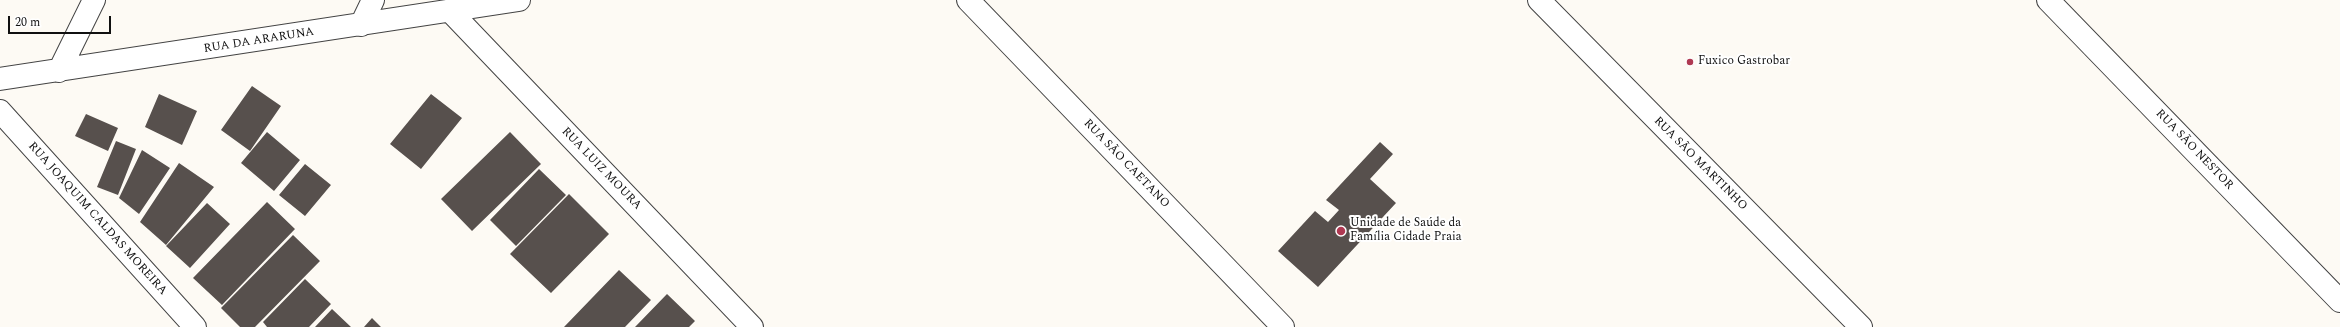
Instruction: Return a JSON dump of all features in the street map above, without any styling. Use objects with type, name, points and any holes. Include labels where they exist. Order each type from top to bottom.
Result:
[{"type":"street","points":[[59,71],[94,0]]},
{"type":"street","points":[[361,25],[373,0]]},
{"type":"street","name":"RUA DA ARARUNA","points":[[0,80],[519,0]]},
{"type":"street","name":"RUA SÃO CAETANO","points":[[968,0],[1283,327]]},
{"type":"street","name":"RUA SÃO MARTINHO","points":[[1539,0],[1861,327]]},
{"type":"street","name":"RUA SÃO NESTOR","points":[[2048,0],[2340,301]]},
{"type":"street","name":"RUA LUIZ MOURA","points":[[450,11],[752,327]]},
{"type":"street","name":"RUA JOAQUIM CALDAS MOREIRA","points":[[0,111],[194,327]]},
{"type":"building","points":[[252,86],[281,106],[250,151],[221,130]]},
{"type":"building","points":[[159,94],[197,111],[182,145],[145,127]]},
{"type":"building","points":[[431,94],[462,118],[421,169],[390,144]]},
{"type":"building","points":[[86,114],[118,128],[108,151],[75,136]]},
{"type":"building","points":[[267,132],[300,160],[274,191],[241,163]]},
{"type":"building","points":[[510,132],[541,164],[472,231],[441,199]]},
{"type":"building","points":[[116,141],[136,149],[118,195],[97,187]]},
{"type":"building","points":[[1380,142],[1393,154],[1370,179],[1396,203],[1318,287],[1278,251],[1315,211],[1328,222],[1339,210],[1326,200]]},
{"type":"building","points":[[142,150],[170,168],[139,214],[119,198]]},
{"type":"building","points":[[179,163],[214,187],[166,245],[140,222]]},
{"type":"building","points":[[305,164],[331,185],[305,216],[279,195]]},
{"type":"building","points":[[539,169],[566,195],[516,246],[490,220]]},
{"type":"building","points":[[569,194],[609,234],[551,293],[510,254]]},
{"type":"building","points":[[267,202],[295,229],[222,305],[193,278]]},
{"type":"building","points":[[207,203],[230,224],[190,268],[166,246]]},
{"type":"building","points":[[293,235],[320,261],[255,327],[240,327],[221,308]]},
{"type":"building","points":[[619,270],[651,300],[625,327],[564,327]]},
{"type":"building","points":[[305,279],[331,304],[309,327],[267,327],[263,322]]},
{"type":"building","points":[[667,294],[695,321],[689,327],[635,327]]},
{"type":"building","points":[[332,309],[351,327],[315,327]]},
{"type":"building","points":[[372,318],[381,327],[364,327]]},
{"type":"place","name":"Fuxico Gastrobar","points":[[1690,62]]},
{"type":"place","name":"Unidade de Saúde da Família Cidade Praia","points":[[1341,231]]}]
